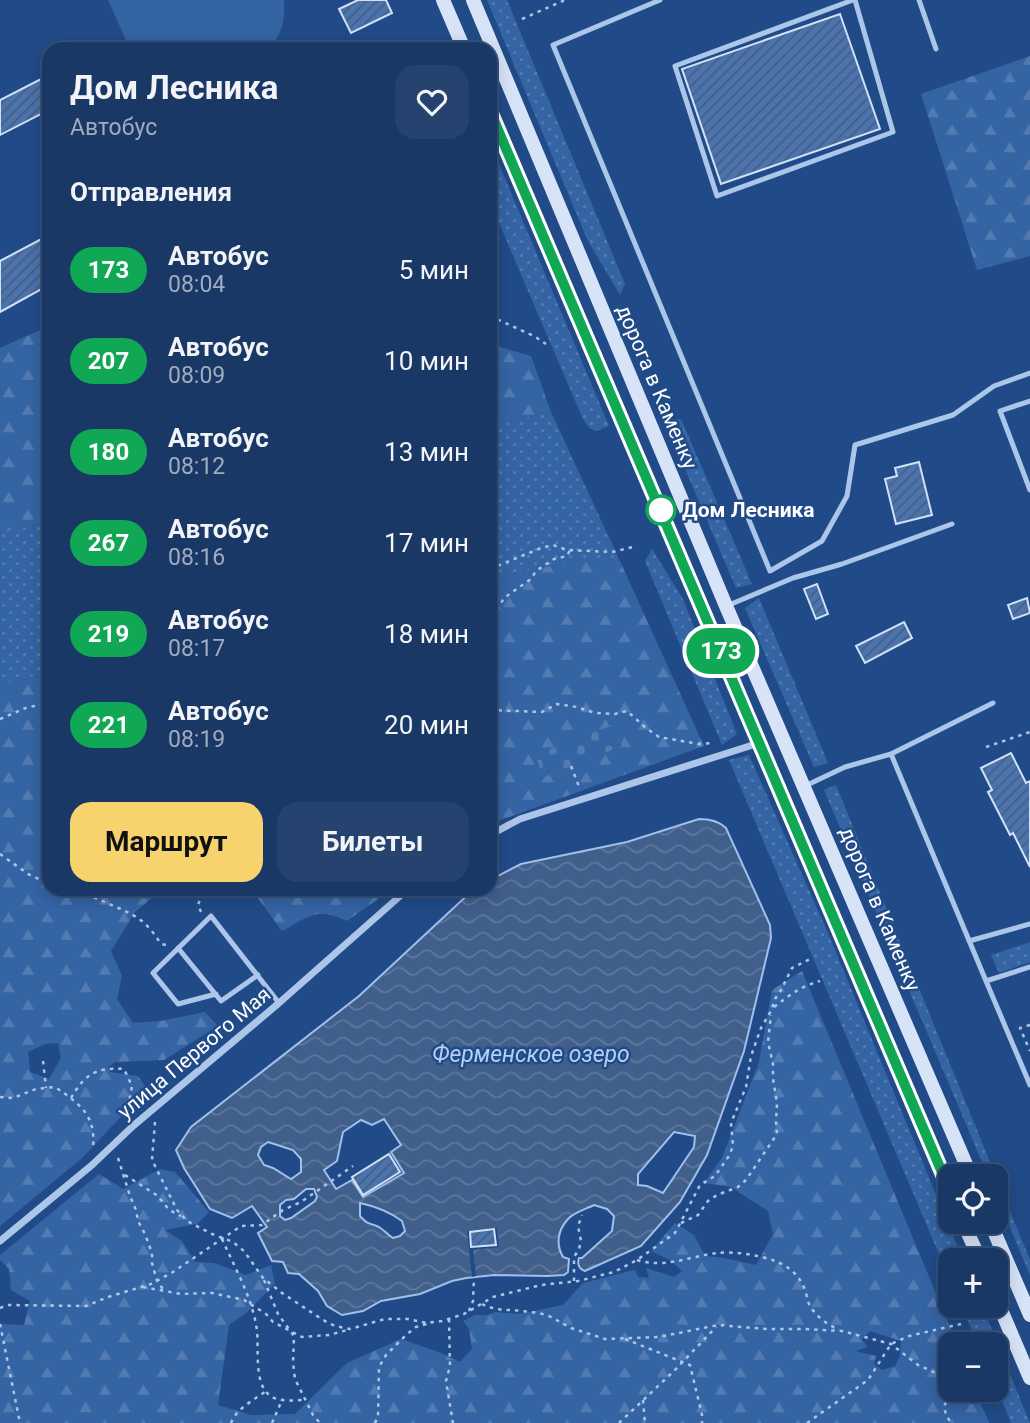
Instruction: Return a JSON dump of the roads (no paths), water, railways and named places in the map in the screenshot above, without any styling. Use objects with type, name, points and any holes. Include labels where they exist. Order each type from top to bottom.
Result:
[{"type":"main road","points":[[443,0],[461,42]]},
{"type":"main road","name":"дорога в Каменку","points":[[473,0],[491,42]]},
{"type":"main road","name":"дорога в Каменку","points":[[497,57],[726,606],[966,1164]]},
{"type":"main road","points":[[497,127],[938,1164]]},
{"type":"main road","points":[[995,1234],[1030,1315]]},
{"type":"main road","points":[[1004,1318],[1030,1378]]},
{"type":"street","points":[[497,831],[520,819],[759,743]]},
{"type":"street","name":"улица Первого Мая","points":[[0,1241],[92,1165],[133,1126],[400,896]]},
{"type":"lane","points":[[660,0],[553,45],[770,571],[822,541],[846,496],[855,445],[953,415],[994,386],[1030,373]]},
{"type":"lane","points":[[854,0],[893,132],[717,196],[675,66],[854,0]]},
{"type":"lane","points":[[919,0],[936,49]]},
{"type":"lane","points":[[1030,401],[1000,411],[1030,490]]},
{"type":"lane","points":[[726,606],[793,578],[842,564],[952,524]]},
{"type":"lane","points":[[804,786],[845,767],[891,754],[993,703]]},
{"type":"lane","points":[[891,754],[1030,1085]]},
{"type":"lane","points":[[216,994],[178,1004],[153,973],[211,916],[279,1003]]},
{"type":"lane","points":[[969,941],[1030,923]]},
{"type":"lane","points":[[178,948],[221,1001],[258,975]]},
{"type":"lane","points":[[986,981],[1030,967]]},
{"type":"water","name":"Ферменское озеро","points":[[699,819],[714,821],[726,828],[770,925],[771,938],[744,1051],[707,1155],[680,1202],[641,1246],[585,1271],[578,1264],[579,1258],[612,1231],[614,1216],[607,1209],[594,1205],[570,1217],[562,1228],[559,1248],[563,1257],[569,1259],[568,1272],[564,1275],[494,1275],[466,1278],[420,1294],[381,1301],[363,1311],[342,1315],[327,1306],[318,1291],[299,1274],[288,1273],[283,1262],[272,1261],[258,1233],[267,1227],[252,1206],[232,1218],[210,1209],[176,1150],[191,1127],[359,996],[466,896],[497,896],[497,876],[521,864],[627,842]],"holes":[[[384,1119],[401,1145],[391,1152],[404,1173],[363,1197],[352,1180],[336,1189],[324,1170],[337,1161],[343,1132],[361,1120],[372,1125]],[[674,1132],[695,1136],[694,1147],[663,1193],[638,1185],[638,1174]],[[268,1142],[293,1150],[301,1159],[301,1172],[291,1179],[264,1165],[258,1155],[261,1147]],[[306,1189],[314,1189],[317,1197],[285,1220],[280,1216],[280,1205],[286,1200],[294,1199]],[[360,1203],[382,1210],[402,1221],[405,1231],[393,1238],[360,1216]]]},
{"type":"place","name":"Дом Лесника","points":[[661,510]]}]
